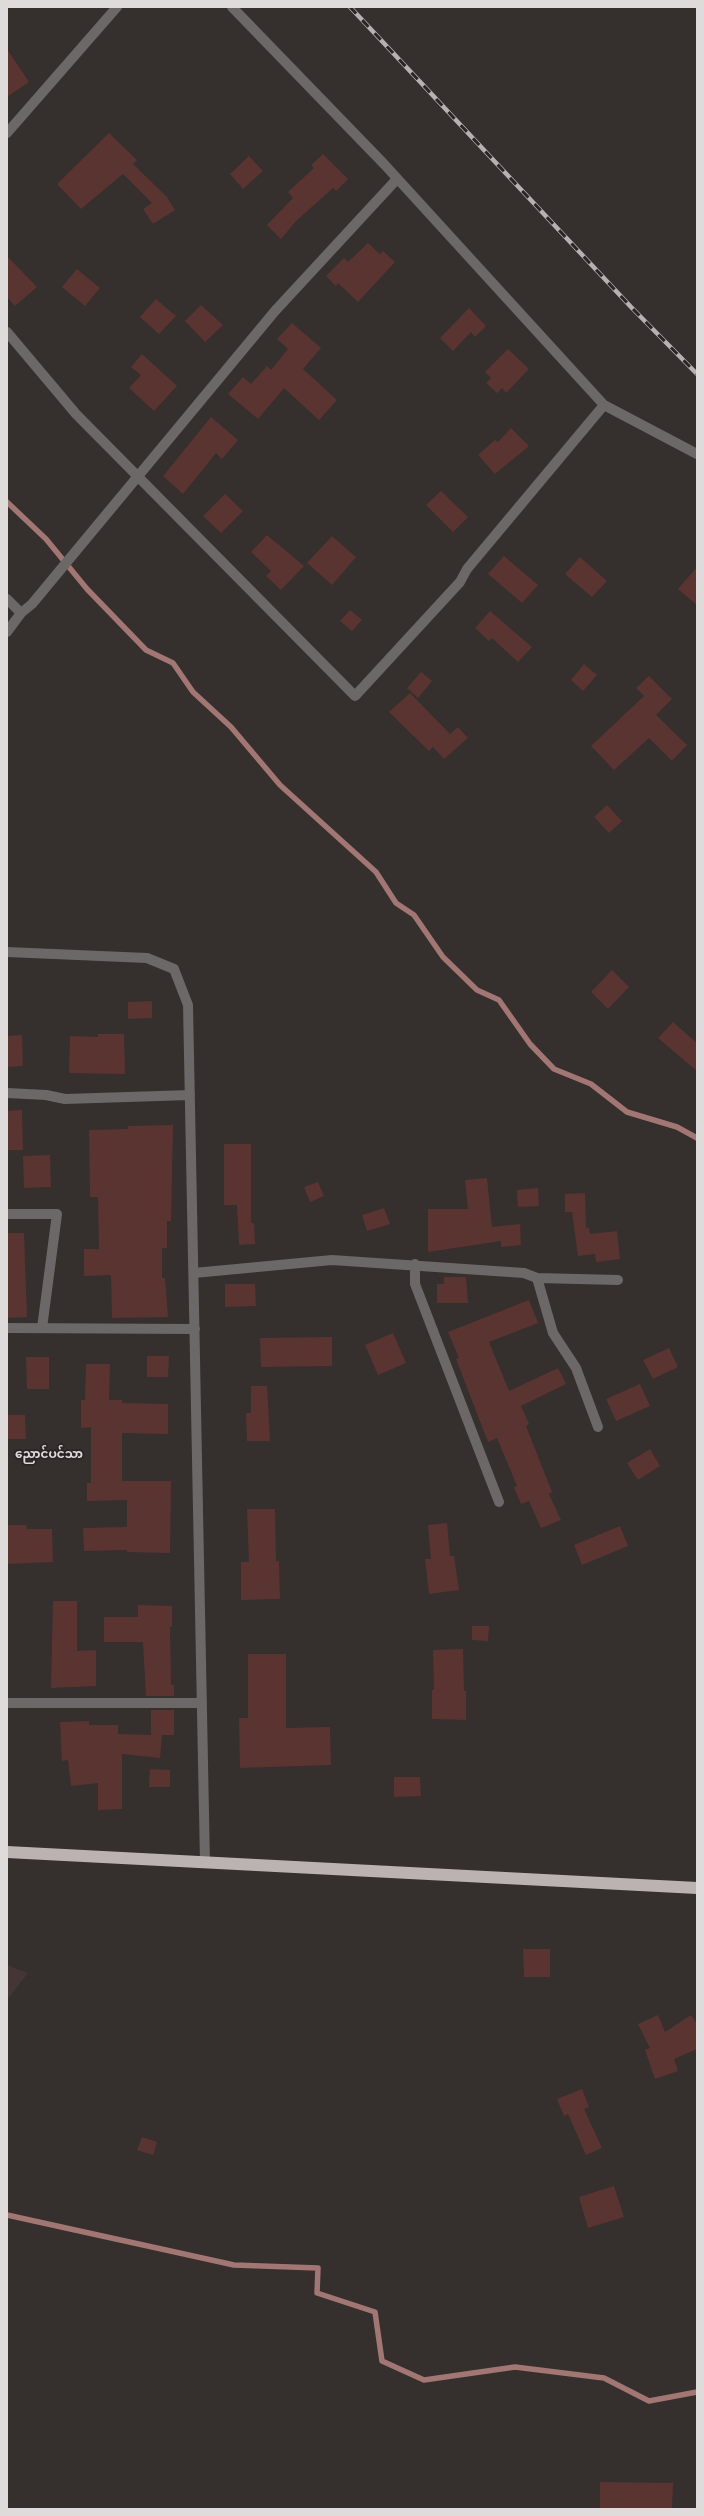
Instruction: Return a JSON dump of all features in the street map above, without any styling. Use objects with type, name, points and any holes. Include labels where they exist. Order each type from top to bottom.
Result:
[{"type":"highway","points":[[7,1852],[697,1888]]},
{"type":"street","points":[[7,134],[117,7]]},
{"type":"street","points":[[232,7],[397,179],[604,405],[697,454]]},
{"type":"street","points":[[7,632],[21,613],[32,604],[136,476],[275,311],[397,179]]},
{"type":"street","points":[[7,332],[76,414],[355,696],[460,582],[467,569],[604,405]]},
{"type":"street","points":[[7,599],[21,613]]},
{"type":"street","points":[[7,952],[147,958],[174,969],[188,1005],[205,1862]]},
{"type":"street","points":[[7,1093],[46,1094],[65,1099],[190,1095]]},
{"type":"street","points":[[7,1214],[57,1214],[42,1328]]},
{"type":"street","points":[[194,1273],[332,1260],[415,1264],[524,1273],[537,1278],[618,1280]]},
{"type":"street","points":[[415,1264],[415,1284],[499,1502]]},
{"type":"street","points":[[537,1278],[553,1333],[576,1368],[598,1427]]},
{"type":"street","points":[[7,1328],[195,1329]]},
{"type":"street","points":[[7,1703],[202,1703]]},
{"type":"shaded area","points":[[7,1965],[28,1973],[7,2000]]},
{"type":"building","points":[[7,49],[29,82],[7,97]]},
{"type":"building","points":[[109,133],[137,160],[133,164],[167,197],[175,210],[153,224],[143,209],[152,203],[123,174],[81,209],[57,184]]},
{"type":"building","points":[[323,154],[348,179],[336,191],[333,188],[296,221],[281,239],[267,225],[293,198],[288,192],[314,168],[311,165]]},
{"type":"building","points":[[249,156],[263,171],[243,189],[230,174]]},
{"type":"building","points":[[368,243],[380,254],[383,251],[395,262],[358,302],[338,283],[336,286],[326,276],[344,258],[348,262]]},
{"type":"building","points":[[7,256],[37,287],[15,306],[7,297]]},
{"type":"building","points":[[77,269],[100,288],[85,306],[62,287]]},
{"type":"building","points":[[156,299],[176,316],[159,334],[140,317]]},
{"type":"building","points":[[201,305],[223,325],[205,342],[185,321]]},
{"type":"building","points":[[469,308],[486,326],[475,337],[471,332],[453,351],[440,338]]},
{"type":"building","points":[[292,323],[321,348],[303,369],[337,400],[319,420],[284,388],[258,419],[228,394],[243,377],[251,384],[267,366],[271,370],[288,349],[277,339]]},
{"type":"building","points":[[508,349],[529,369],[506,393],[502,388],[497,393],[486,383],[491,378],[485,372]]},
{"type":"building","points":[[142,354],[177,386],[154,411],[129,388],[141,375],[131,367]]},
{"type":"building","points":[[211,417],[238,440],[222,459],[216,453],[183,494],[163,476]]},
{"type":"building","points":[[511,428],[529,446],[495,474],[478,455],[495,440],[498,442]]},
{"type":"building","points":[[441,491],[468,517],[453,532],[426,505]]},
{"type":"building","points":[[225,494],[243,511],[221,533],[203,516]]},
{"type":"building","points":[[267,535],[304,566],[281,590],[266,576],[271,571],[251,552]]},
{"type":"building","points":[[332,536],[356,557],[332,585],[307,563]]},
{"type":"building","points":[[504,556],[538,585],[522,603],[488,574]]},
{"type":"building","points":[[580,557],[607,581],[592,597],[565,574]]},
{"type":"building","points":[[697,567],[697,605],[678,589]]},
{"type":"building","points":[[350,610],[362,620],[352,631],[340,621]]},
{"type":"building","points":[[490,611],[532,647],[518,662],[492,638],[489,641],[475,628]]},
{"type":"building","points":[[584,664],[597,675],[583,691],[571,680]]},
{"type":"building","points":[[421,672],[432,681],[418,698],[407,688]]},
{"type":"building","points":[[649,676],[672,699],[656,715],[687,745],[672,761],[649,738],[614,770],[591,746],[644,696],[636,688]]},
{"type":"building","points":[[410,693],[450,734],[458,727],[468,738],[444,759],[433,747],[429,751],[389,712]]},
{"type":"building","points":[[607,805],[622,821],[609,833],[594,817]]},
{"type":"building","points":[[612,970],[629,987],[608,1009],[591,992]]},
{"type":"building","points":[[152,1001],[152,1018],[128,1019],[128,1002]]},
{"type":"building","points":[[673,1022],[697,1043],[697,1071],[658,1038]]},
{"type":"building","points":[[98,1034],[124,1034],[125,1074],[69,1073],[70,1036],[98,1037]]},
{"type":"building","points":[[22,1035],[23,1066],[7,1067],[7,1036]]},
{"type":"building","points":[[22,1110],[23,1150],[7,1150],[7,1111]]},
{"type":"building","points":[[173,1125],[171,1221],[167,1221],[167,1248],[162,1248],[162,1278],[165,1278],[168,1317],[112,1318],[111,1275],[84,1276],[84,1249],[99,1249],[98,1197],[90,1197],[89,1130],[128,1129],[128,1126]]},
{"type":"building","points":[[224,1144],[251,1144],[251,1223],[254,1223],[255,1244],[239,1245],[237,1205],[224,1205]]},
{"type":"building","points":[[50,1155],[51,1187],[24,1188],[23,1156]]},
{"type":"building","points":[[487,1178],[492,1227],[520,1224],[521,1245],[501,1247],[501,1241],[428,1252],[428,1209],[468,1209],[465,1180]]},
{"type":"building","points":[[318,1182],[324,1196],[310,1202],[304,1187]]},
{"type":"building","points":[[538,1188],[539,1206],[518,1207],[517,1190]]},
{"type":"building","points":[[585,1193],[586,1228],[589,1227],[590,1234],[617,1231],[620,1259],[596,1262],[595,1254],[578,1256],[572,1212],[565,1212],[565,1194]]},
{"type":"building","points":[[384,1208],[390,1224],[367,1231],[362,1215]]},
{"type":"building","points":[[7,1233],[24,1233],[27,1317],[7,1318]]},
{"type":"building","points":[[444,1277],[466,1277],[468,1303],[437,1303],[437,1284],[444,1284]]},
{"type":"building","points":[[225,1284],[255,1284],[256,1306],[225,1307]]},
{"type":"building","points":[[529,1300],[538,1323],[489,1342],[509,1391],[558,1368],[566,1384],[521,1406],[529,1424],[526,1426],[552,1492],[549,1494],[561,1520],[541,1528],[529,1501],[521,1504],[514,1487],[517,1486],[497,1438],[488,1442],[456,1359],[459,1358],[448,1332]]},
{"type":"building","points":[[393,1333],[406,1363],[378,1375],[365,1345]]},
{"type":"building","points":[[332,1337],[332,1366],[261,1367],[260,1338]]},
{"type":"building","points":[[669,1348],[678,1367],[653,1379],[643,1360]]},
{"type":"building","points":[[147,1356],[169,1356],[168,1377],[147,1377]]},
{"type":"building","points":[[26,1357],[49,1357],[49,1389],[27,1389]]},
{"type":"building","points":[[86,1364],[110,1364],[109,1400],[122,1400],[122,1403],[168,1404],[168,1434],[122,1433],[122,1481],[171,1481],[170,1553],[127,1552],[127,1550],[84,1551],[83,1528],[127,1527],[127,1500],[87,1501],[87,1483],[91,1483],[91,1427],[81,1428],[81,1400],[85,1400]]},
{"type":"building","points":[[640,1384],[650,1406],[616,1421],[606,1399]]},
{"type":"building","points":[[251,1386],[267,1386],[270,1441],[247,1441],[246,1413],[251,1413]]},
{"type":"building","points":[[7,1415],[25,1415],[26,1439],[8,1439]]},
{"type":"building","points":[[650,1449],[660,1466],[638,1480],[627,1463]]},
{"type":"building","points":[[247,1509],[275,1509],[276,1561],[279,1561],[280,1599],[241,1600],[241,1562],[249,1562]]},
{"type":"building","points":[[447,1523],[450,1556],[454,1556],[459,1590],[429,1594],[425,1559],[431,1559],[428,1525]]},
{"type":"building","points":[[7,1525],[26,1525],[27,1529],[52,1529],[53,1562],[7,1564]]},
{"type":"building","points":[[620,1526],[628,1546],[582,1565],[574,1545]]},
{"type":"building","points":[[53,1601],[77,1601],[77,1651],[96,1650],[96,1686],[51,1688]]},
{"type":"building","points":[[138,1605],[172,1606],[172,1627],[170,1627],[171,1685],[174,1685],[174,1696],[146,1696],[143,1642],[104,1642],[104,1617],[138,1617]]},
{"type":"building","points":[[472,1626],[489,1626],[488,1641],[472,1640]]},
{"type":"building","points":[[463,1649],[464,1691],[466,1691],[466,1720],[432,1719],[432,1690],[434,1690],[433,1650]]},
{"type":"building","points":[[248,1654],[286,1654],[286,1728],[330,1727],[331,1765],[240,1768],[239,1718],[248,1718]]},
{"type":"building","points":[[151,1710],[174,1710],[174,1735],[162,1735],[160,1758],[122,1754],[122,1809],[98,1810],[98,1783],[71,1786],[68,1760],[62,1761],[60,1722],[89,1721],[89,1725],[118,1725],[118,1734],[151,1735]]},
{"type":"building","points":[[150,1769],[170,1770],[170,1787],[149,1787]]},
{"type":"building","points":[[394,1777],[420,1777],[421,1796],[394,1797]]},
{"type":"building","points":[[523,1949],[550,1949],[550,1977],[524,1977]]},
{"type":"building","points":[[658,2015],[665,2032],[691,2015],[697,2024],[697,2049],[674,2059],[678,2071],[655,2079],[645,2050],[650,2048],[638,2024]]},
{"type":"building","points":[[582,2089],[589,2107],[584,2109],[602,2148],[586,2155],[568,2114],[564,2116],[557,2099]]},
{"type":"building","points":[[142,2137],[157,2142],[153,2155],[137,2150]]},
{"type":"building","points":[[614,2186],[624,2217],[588,2228],[579,2197]]},
{"type":"building","points":[[600,2482],[673,2483],[672,2509],[600,2509]]},
{"type":"waterway","points":[[7,502],[46,539],[87,589],[146,650],[173,663],[193,692],[231,727],[280,785],[376,872],[396,903],[414,915],[443,957],[477,990],[499,1000],[530,1044],[554,1069],[591,1084],[627,1112],[677,1127],[697,1138]]},
{"type":"waterway","points":[[7,2215],[234,2265],[318,2268],[317,2293],[375,2312],[382,2361],[424,2380],[515,2367],[604,2378],[649,2401],[697,2392]]},
{"type":"railway","points":[[350,7],[631,307],[697,374]]},
{"type":"district","name":"ညောင်ပင်သာ","points":[[49,1455]]}]
